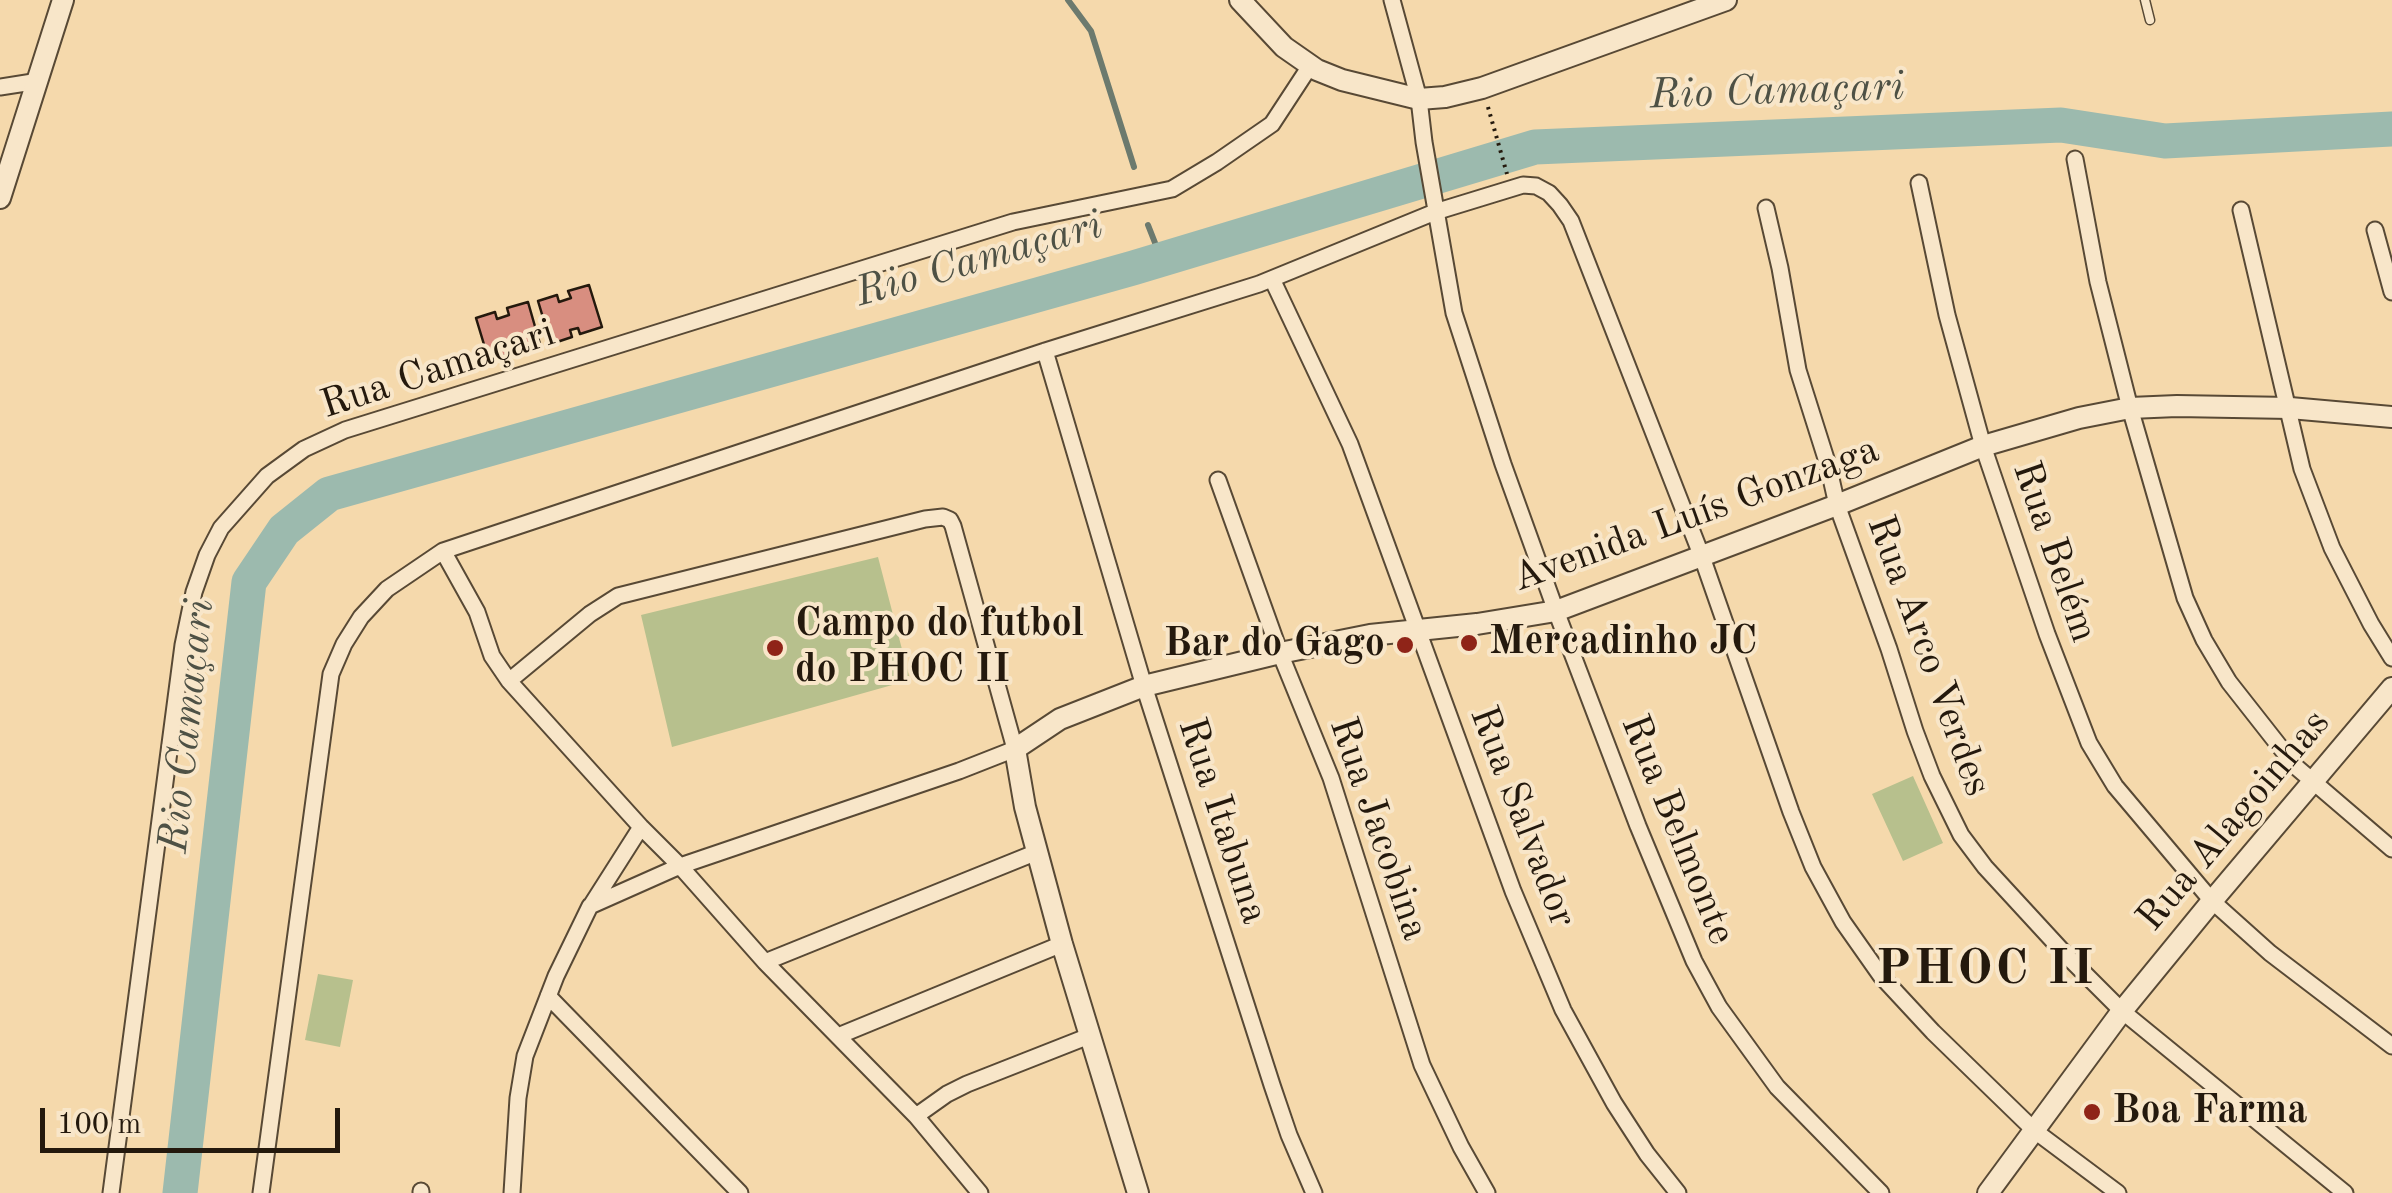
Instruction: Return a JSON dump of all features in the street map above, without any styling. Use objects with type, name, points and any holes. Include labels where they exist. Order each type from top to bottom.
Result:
[{"type":"street","points":[[0,198],[63,0]]},
{"type":"street","points":[[1240,0],[1284,48],[1310,66],[1342,80],[1420,99],[1482,88],[1726,0]]},
{"type":"street","name":"Rua Belmonte","points":[[1392,0],[1420,99],[1454,314],[1592,710],[1694,961],[1719,1007],[1777,1087],[1881,1193]]},
{"type":"street","name":"Rua Camaçari","points":[[111,1193],[190,610],[207,556],[221,528],[268,476],[304,450],[345,430],[1013,222],[1172,188],[1272,124],[1310,66]]},
{"type":"street","points":[[0,87],[39,82]]},
{"type":"street","points":[[2075,159],[2098,282],[2130,408],[2186,598],[2204,640],[2229,682],[2287,757],[2392,849]]},
{"type":"street","name":"Rua Belém","points":[[1919,184],[1947,315],[1983,446],[2088,743],[2115,786],[2212,901],[2270,954],[2392,1046]]},
{"type":"street","points":[[261,1193],[331,674],[361,617],[387,589],[443,551],[1272,279],[1436,212],[1523,185],[1549,193],[1571,221],[1702,557],[1791,812],[1813,867],[1843,922],[1904,1002],[2035,1131],[2118,1193]]},
{"type":"street","name":"Rua Arco Verdes","points":[[1766,208],[1798,370],[1838,506],[1915,731],[1961,835],[1985,867],[2122,1011],[2345,1193]]},
{"type":"street","points":[[2240,210],[2302,469],[2352,588],[2392,658]]},
{"type":"street","points":[[2375,230],[2392,292]]},
{"type":"street","name":"Rua Salvador","points":[[1272,279],[1350,444],[1514,891],[1563,1010],[1614,1103],[1678,1193]]},
{"type":"street","name":"Rua Itabuna","points":[[1045,351],[1144,686],[1277,1102],[1314,1193]]},
{"type":"street","name":"Avenida Luís Gonzaga","points":[[1015,750],[1060,720],[1144,686],[1370,635],[1556,611],[1838,506],[1983,446],[2079,418],[2130,408],[2177,406],[2290,408],[2392,416]]},
{"type":"street","name":"Rua Jacobina","points":[[1218,480],[1330,778],[1422,1065],[1487,1193]]},
{"type":"street","points":[[509,681],[590,614],[618,596],[924,519],[950,520],[1015,750],[1025,807],[1062,944],[1138,1193]]},
{"type":"street","points":[[443,551],[477,612],[492,656],[509,681],[765,962],[916,1116],[980,1193]]},
{"type":"street","name":"Rua Alagoinhas","points":[[1988,1193],[2122,1011],[2392,688]]},
{"type":"street","points":[[590,906],[680,866],[1015,750]]},
{"type":"street","points":[[515,1190],[518,1098],[525,1056],[590,906],[641,827]]},
{"type":"street","points":[[765,962],[1037,852]]},
{"type":"street","points":[[838,1036],[1062,944]]},
{"type":"street","points":[[548,996],[740,1193]]},
{"type":"street","points":[[916,1116],[967,1084],[1089,1036]]},
{"type":"lane","points":[[2145,0],[2150,20]]},
{"type":"path","points":[[1482,88],[1504,164]]},
{"type":"green space","name":"Campo do futbol do PHOC II","points":[[878,557],[910,680],[672,747],[641,615]]},
{"type":"green space","points":[[1913,776],[1943,843],[1903,861],[1872,794]]},
{"type":"green space","points":[[318,974],[353,980],[340,1047],[305,1040]]},
{"type":"building","points":[[589,285],[602,327],[580,334],[578,328],[570,330],[572,337],[551,344],[538,301],[557,295],[559,302],[571,298],[568,291]]},
{"type":"building","points":[[528,302],[540,344],[518,351],[517,345],[508,347],[510,354],[489,361],[476,318],[495,312],[497,319],[509,315],[507,308]]},
{"type":"waterway","points":[[1068,0],[1091,31],[1134,167]]},
{"type":"waterway","name":"Rio Camaçari","points":[[180,1193],[249,582],[284,530],[329,494],[1133,268],[1535,147],[2061,125],[2165,141],[2392,129]]},
{"type":"waterway","points":[[1148,225],[1161,258]]},
{"type":"place","name":"Mercadinho JC","points":[[1469,643]]},
{"type":"place","name":"Bar do Gago","points":[[1405,645]]},
{"type":"place","name":"Campo do futbol do PHOC II","points":[[775,648]]},
{"type":"place","name":"Boa Farma","points":[[2092,1112]]},
{"type":"district","name":"PHOC II","points":[[1986,970]]}]
